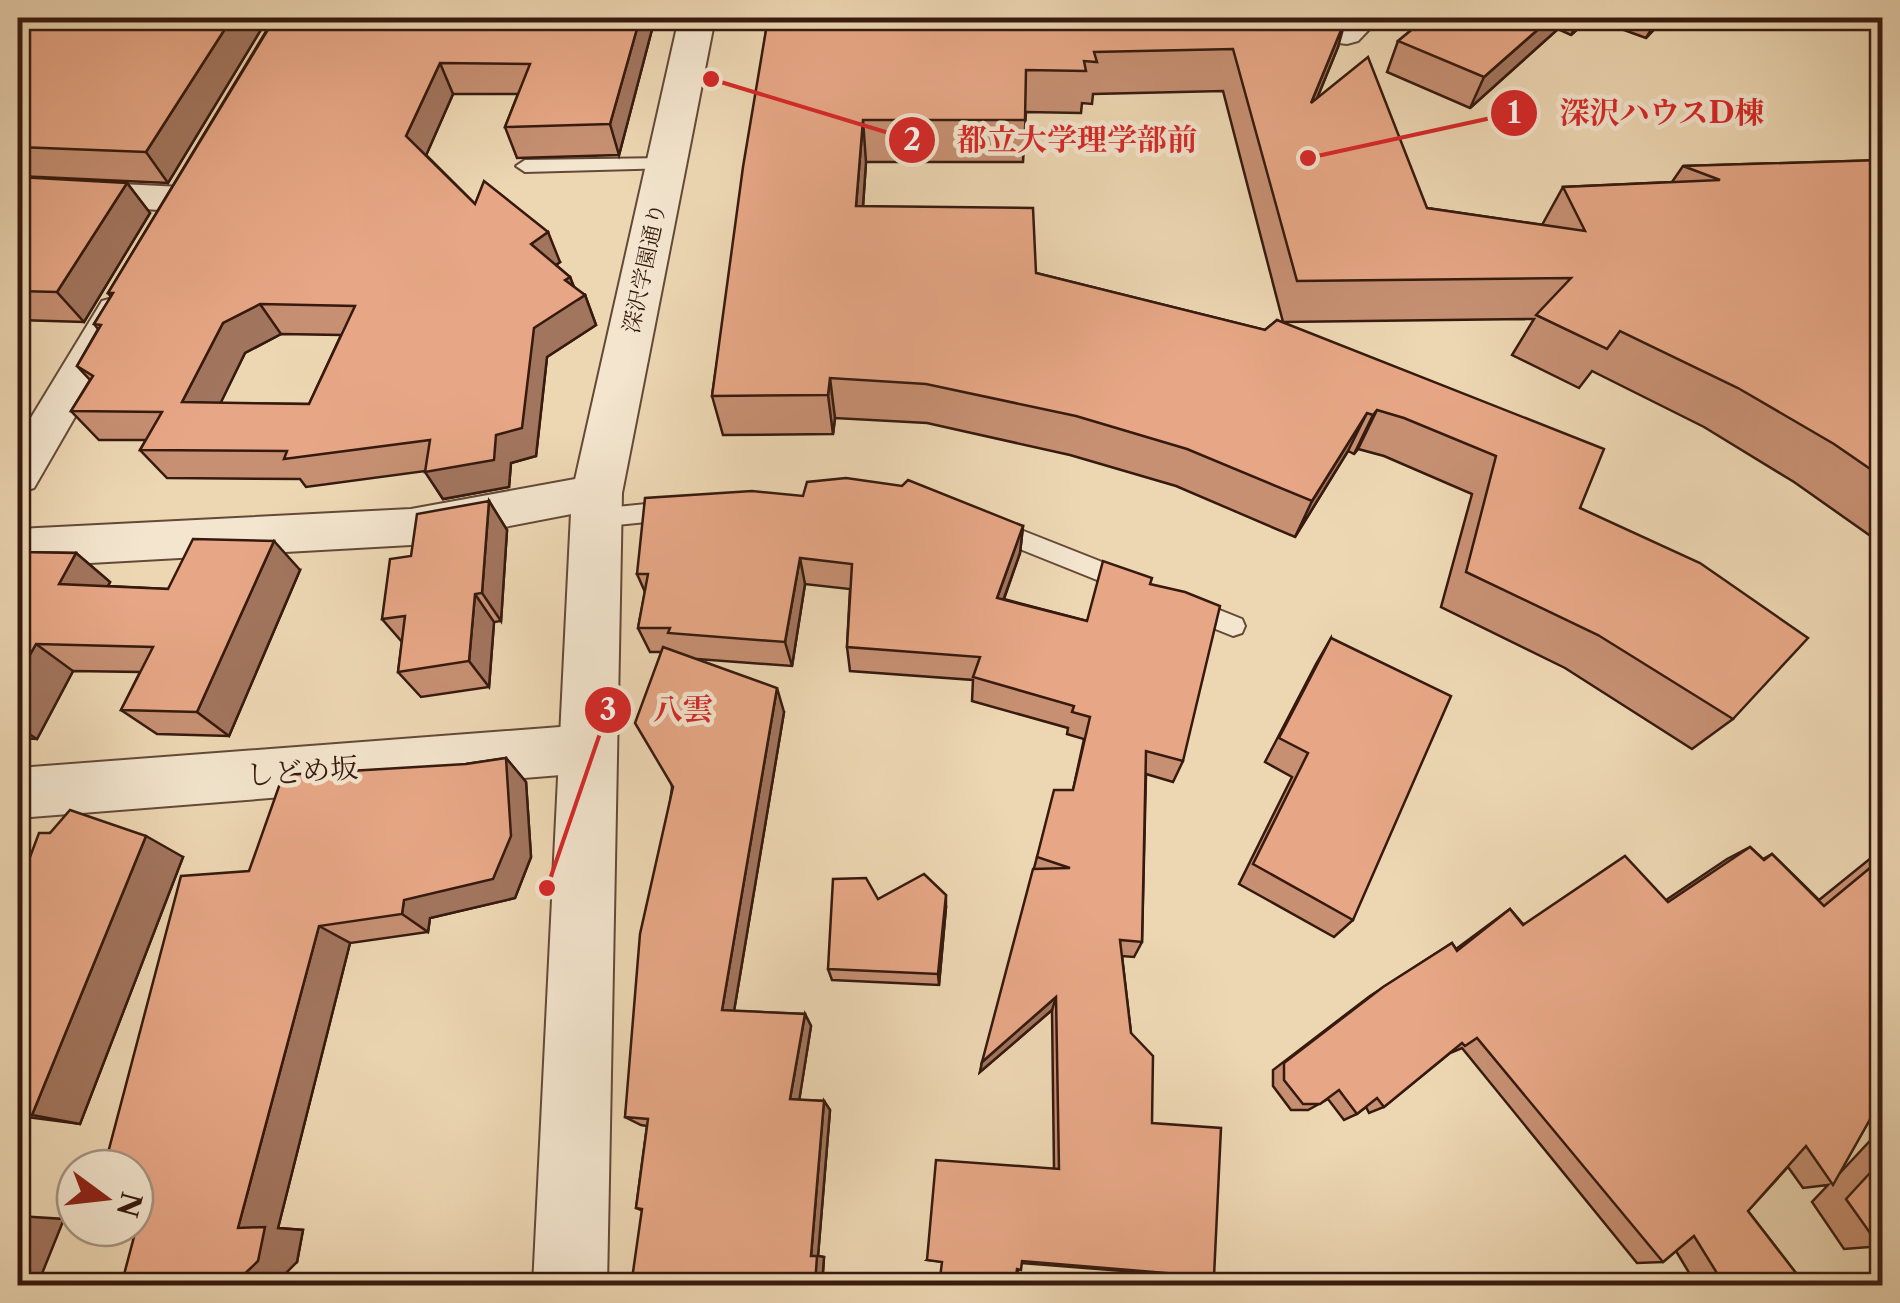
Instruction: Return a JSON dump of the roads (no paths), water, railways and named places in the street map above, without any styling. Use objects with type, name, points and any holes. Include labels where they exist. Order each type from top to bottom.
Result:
[{"type":"street","name":"深沢学園通り","points":[[570,1286],[596,505],[696,18]]},
{"type":"street","points":[[1213,18],[1347,34],[1364,18]]},
{"type":"street","points":[[18,190],[172,216],[202,166]]},
{"type":"street","points":[[18,476],[134,281]]},
{"type":"street","points":[[18,548],[412,527],[596,505]]},
{"type":"street","name":"しどめ坂","points":[[18,793],[586,749]]},
{"type":"lane","points":[[525,166],[666,164]]},
{"type":"lane","points":[[596,505],[709,507]]},
{"type":"lane","points":[[968,518],[1232,626]]},
{"type":"place","name":"都立大学理学部前","points":[[711,79]]},
{"type":"place","name":"深沢ハウスD棟","points":[[1308,158]]},
{"type":"place","name":"八雲","points":[[547,888]]}]
